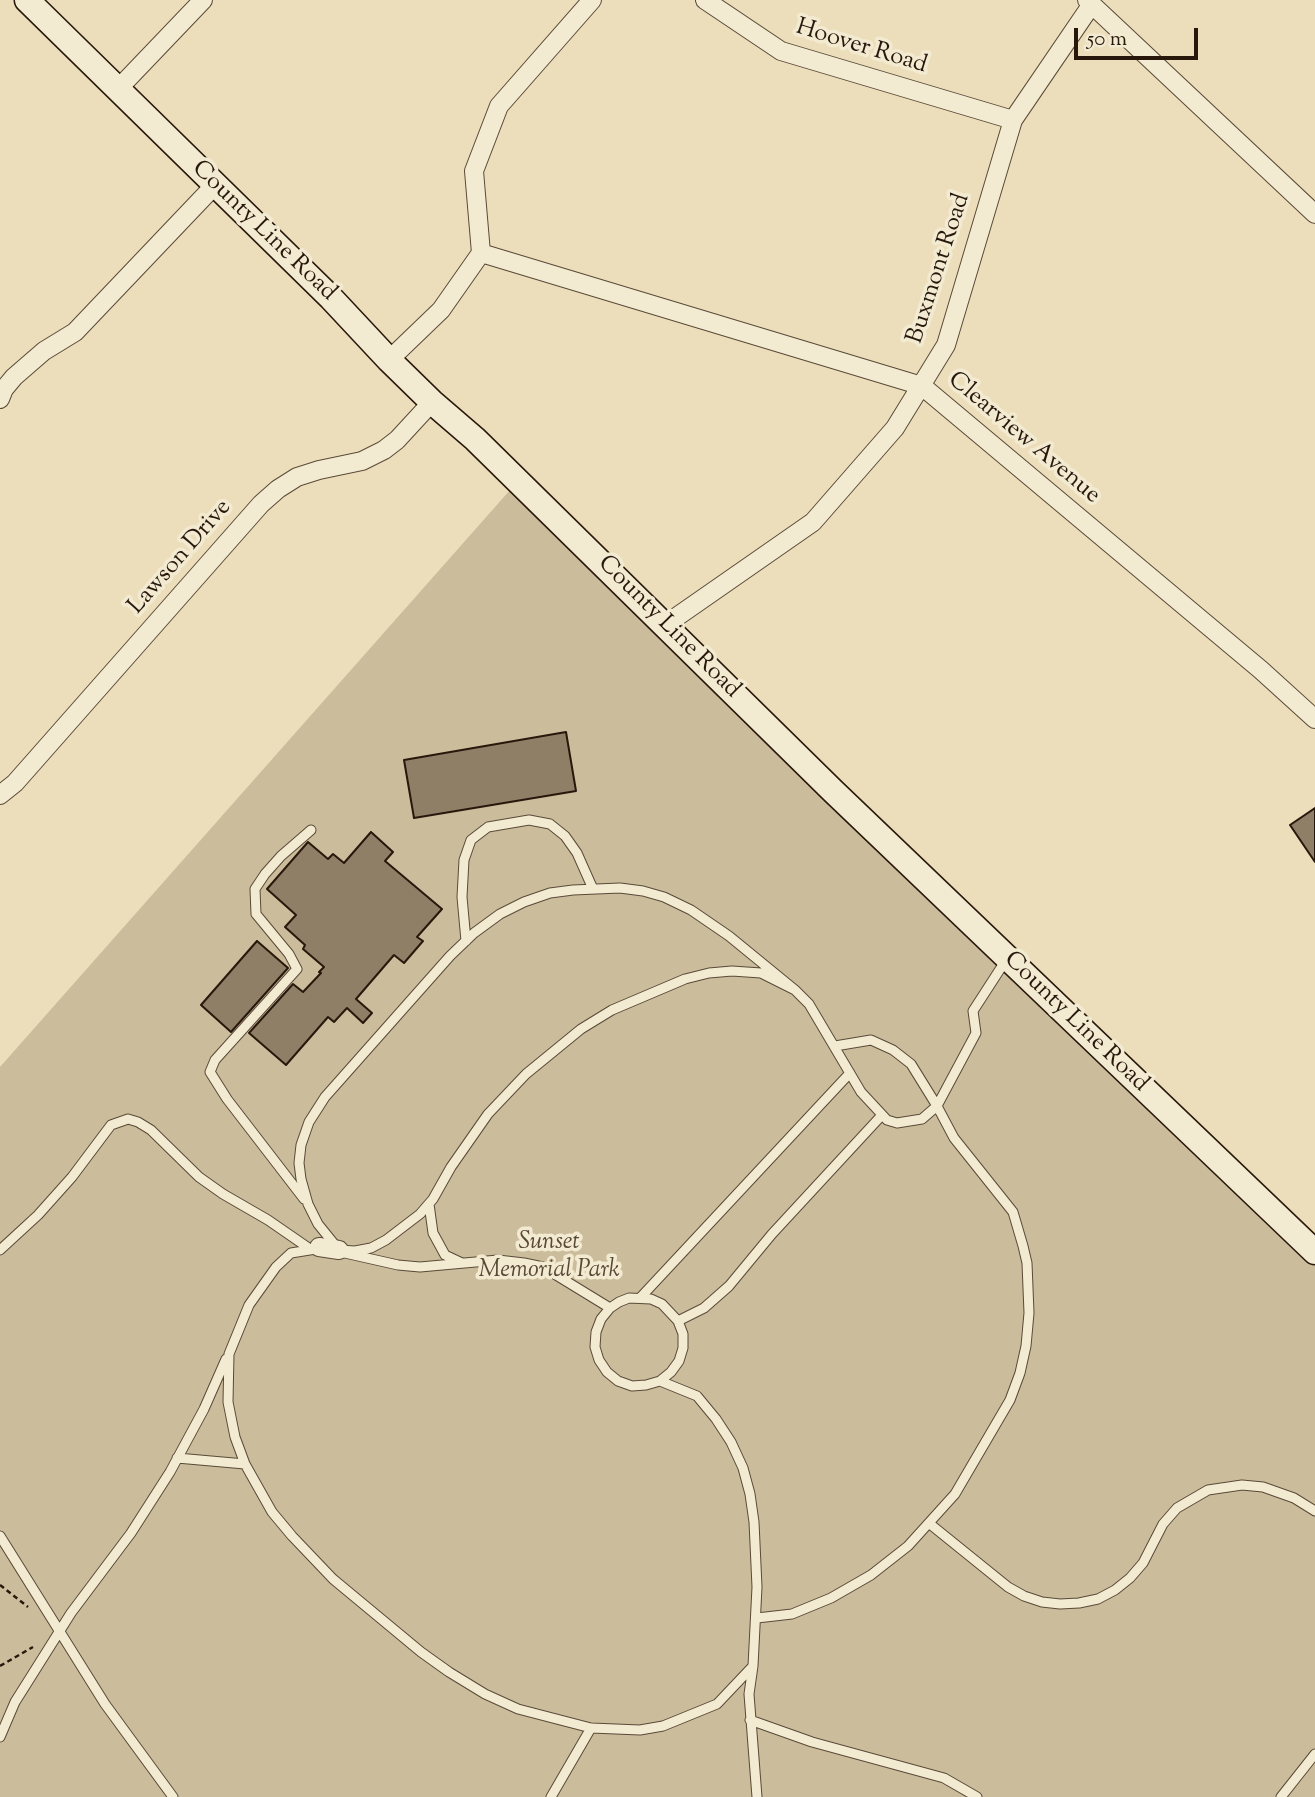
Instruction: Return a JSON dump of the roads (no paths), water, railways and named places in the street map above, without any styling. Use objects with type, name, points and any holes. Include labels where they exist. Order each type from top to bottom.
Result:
[{"type":"main road","name":"County Line Road","points":[[27,0],[331,298],[432,402],[475,439],[833,791],[1315,1252]]},
{"type":"street","points":[[117,90],[203,0]]},
{"type":"street","points":[[389,360],[441,310],[481,253],[474,171],[499,106],[592,0]]},
{"type":"street","name":"Hoover Road","points":[[705,0],[781,51],[1013,120]]},
{"type":"street","points":[[1089,2],[1315,214]]},
{"type":"street","name":"Buxmont Road","points":[[665,625],[813,522],[895,428],[946,345],[1013,120],[1089,2]]},
{"type":"street","points":[[0,399],[14,377],[44,351],[75,332],[214,186]]},
{"type":"street","name":"Clearview Avenue","points":[[481,253],[922,386],[1251,661],[1315,719]]},
{"type":"street","name":"Lawson Drive","points":[[0,795],[15,783],[278,489],[297,477],[362,461],[384,450],[397,440],[432,402]]},
{"type":"street","points":[[314,1248],[339,1250]]},
{"type":"lane","points":[[466,941],[462,897],[464,860],[471,840],[488,827],[529,820],[550,824],[565,836],[578,853],[593,889]]},
{"type":"lane","points":[[311,830],[281,856],[255,889],[256,914],[289,954],[296,969],[215,1060],[211,1072],[227,1099],[308,1204],[318,1224],[339,1250],[371,1248],[405,1227],[429,1204],[488,1114],[526,1074],[581,1029],[612,1010],[685,979],[709,973],[761,973],[795,990]]},
{"type":"lane","points":[[308,1204],[299,1163],[309,1122],[325,1097],[450,956],[500,914],[524,902],[550,893],[620,888],[664,897],[691,910],[729,936],[809,1004],[861,1092],[887,1120],[897,1123],[922,1119],[937,1106],[976,1033],[973,1011],[1007,958]]},
{"type":"lane","points":[[757,1618],[792,1614],[851,1587],[890,1561],[930,1524],[955,1494],[1010,1399],[1026,1346],[1029,1313],[1027,1263],[1013,1212],[954,1138],[911,1064],[893,1050],[872,1040],[835,1046]]},
{"type":"lane","points":[[640,1298],[850,1073]]},
{"type":"lane","points":[[678,1321],[704,1308],[729,1286],[772,1234],[882,1115]]},
{"type":"lane","points":[[0,1250],[38,1215],[72,1177],[111,1125],[128,1119],[151,1130],[199,1177],[223,1195],[314,1248],[420,1267],[498,1260],[543,1267],[610,1308]]},
{"type":"lane","points":[[429,1204],[433,1233],[445,1255],[462,1263]]},
{"type":"lane","points":[[0,1737],[15,1702],[59,1632],[131,1532],[177,1458],[204,1409],[249,1305],[261,1285],[291,1253],[314,1248]]},
{"type":"lane","points":[[629,1298],[640,1298],[662,1304],[678,1321],[683,1334],[679,1361],[671,1373],[660,1381],[646,1385],[625,1383],[607,1372],[595,1347],[596,1332],[601,1319],[610,1308],[629,1298]]},
{"type":"lane","points":[[229,1354],[228,1402],[235,1437],[245,1464],[272,1512],[333,1579],[421,1652],[485,1694],[518,1709],[591,1728],[640,1731],[686,1719],[717,1704],[753,1666]]},
{"type":"lane","points":[[660,1381],[696,1396],[705,1404],[731,1442],[743,1468],[750,1494],[754,1522],[757,1618],[748,1694],[757,1797]]},
{"type":"lane","points":[[177,1458],[245,1464]]},
{"type":"lane","points":[[930,1524],[1024,1597],[1060,1604],[1088,1601],[1115,1590],[1143,1563],[1163,1524],[1177,1508],[1208,1490],[1242,1485],[1263,1487],[1294,1498],[1315,1511]]},
{"type":"lane","points":[[0,1536],[105,1704],[173,1797]]},
{"type":"lane","points":[[750,1720],[812,1742],[944,1779],[977,1797]]},
{"type":"lane","points":[[551,1797],[591,1728]]},
{"type":"lane","points":[[1281,1797],[1315,1754]]},
{"type":"park label","name":"Sunset Memorial Park","points":[[549,1258]]}]
